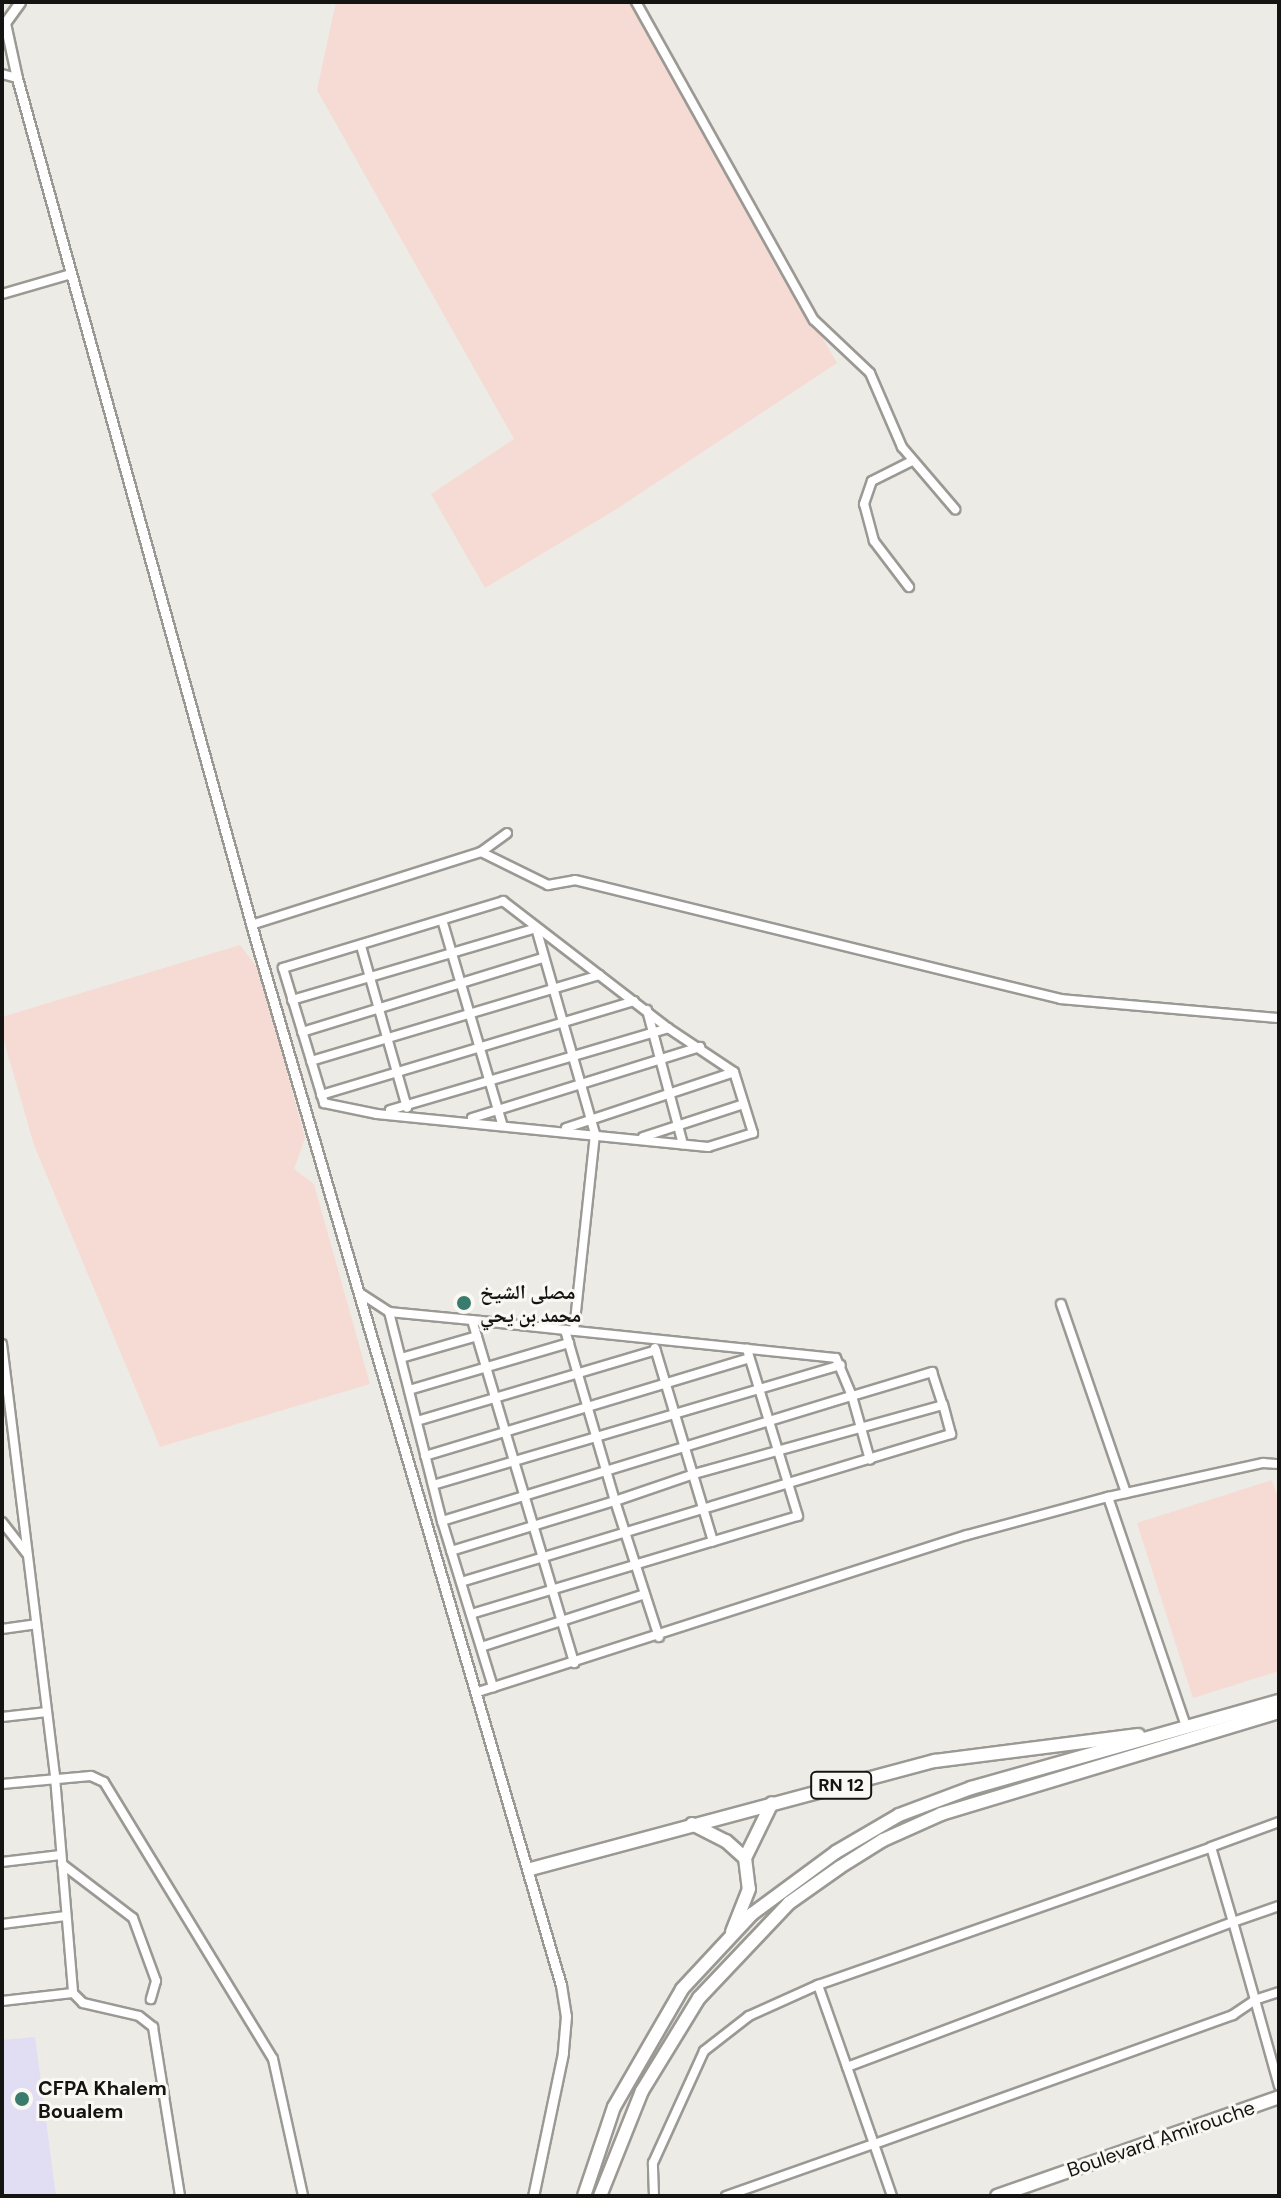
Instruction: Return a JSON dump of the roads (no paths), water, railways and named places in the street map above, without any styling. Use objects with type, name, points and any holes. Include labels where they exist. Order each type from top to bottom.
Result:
[{"type":"main road","name":"RN 12","points":[[531,1869],[935,1761],[1097,1737],[1157,1734],[1279,1701]]},
{"type":"main road","points":[[600,2196],[642,2091],[699,1998],[789,1903],[883,1840],[941,1814],[1279,1712]]},
{"type":"main road","points":[[584,2196],[608,2122],[636,2061],[682,1989],[732,1932],[836,1852],[899,1815],[1021,1772],[1157,1734]]},
{"type":"main road","points":[[732,1932],[749,1889],[745,1858],[772,1803]]},
{"type":"main road","points":[[692,1824],[716,1834],[745,1858]]},
{"type":"main road","name":"Boulevard Amirouche","points":[[997,2196],[1279,2097]]},
{"type":"street","points":[[20,2],[4,24],[17,78],[251,925],[531,1869],[566,2016],[533,2196]]},
{"type":"street","points":[[636,2],[810,313],[870,373],[912,461],[955,509]]},
{"type":"street","points":[[2,74],[17,78]]},
{"type":"street","points":[[2,294],[71,274]]},
{"type":"street","points":[[909,587],[874,541],[864,504],[872,481],[912,461]]},
{"type":"street","points":[[251,925],[481,852],[507,833]]},
{"type":"street","points":[[481,852],[548,885],[575,880],[1061,999],[1279,1018]]},
{"type":"street","points":[[407,1109],[467,1119],[708,1147],[753,1133],[734,1072],[668,1028],[503,901],[443,923],[283,968],[324,1103],[377,1114],[407,1109],[489,1081],[668,1028]]},
{"type":"street","points":[[443,923],[502,1123]]},
{"type":"street","points":[[292,1000],[536,928]]},
{"type":"street","points":[[536,928],[595,1134],[569,1343],[624,1531],[659,1637]]},
{"type":"street","points":[[361,946],[407,1109]]},
{"type":"street","points":[[302,1032],[543,958]]},
{"type":"street","points":[[311,1061],[599,975]]},
{"type":"street","points":[[321,1095],[634,1001]]},
{"type":"street","points":[[647,1010],[683,1144]]},
{"type":"street","points":[[467,1119],[700,1047]]},
{"type":"street","points":[[561,1130],[734,1072]]},
{"type":"street","points":[[639,1139],[744,1104]]},
{"type":"street","points":[[360,1293],[389,1312],[652,1339],[748,1353],[836,1358],[852,1396],[870,1460]]},
{"type":"street","points":[[1061,1304],[1126,1493]]},
{"type":"street","points":[[389,1312],[442,1521],[493,1687]]},
{"type":"street","points":[[472,1320],[574,1663]]},
{"type":"street","points":[[401,1358],[477,1336]]},
{"type":"street","points":[[652,1339],[713,1541]]},
{"type":"street","points":[[409,1390],[569,1343]]},
{"type":"street","points":[[2,1344],[55,1777],[73,1993],[83,2003],[139,2016],[153,2027],[180,2196]]},
{"type":"street","points":[[417,1421],[656,1350]]},
{"type":"street","points":[[425,1456],[666,1383],[748,1353]]},
{"type":"street","points":[[471,1614],[798,1516],[775,1453],[748,1353]]},
{"type":"street","points":[[433,1485],[841,1365]]},
{"type":"street","points":[[442,1521],[932,1372],[943,1405],[951,1434],[624,1531],[544,1560],[461,1582]]},
{"type":"street","points":[[451,1551],[694,1474],[943,1405]]},
{"type":"street","points":[[478,1692],[659,1637],[839,1574],[1108,1497],[1263,1463],[1279,1464]]},
{"type":"street","points":[[1108,1497],[1186,1726]]},
{"type":"street","points":[[2,1522],[28,1555]]},
{"type":"street","points":[[481,1647],[645,1594]]},
{"type":"street","points":[[2,1629],[36,1624]]},
{"type":"street","points":[[2,1717],[47,1712]]},
{"type":"street","points":[[2,1784],[91,1776],[104,1782],[273,2059],[303,2196]]},
{"type":"street","points":[[654,2196],[653,2163],[704,2051],[749,2016],[818,1985],[1279,1822]]},
{"type":"street","points":[[1211,1847],[1279,2086]]},
{"type":"street","points":[[2,1862],[61,1859],[133,1918],[156,1981],[151,1999]]},
{"type":"street","points":[[847,2067],[1279,1906]]},
{"type":"street","points":[[2,1924],[66,1916]]},
{"type":"street","points":[[818,1985],[892,2196]]},
{"type":"street","points":[[726,2196],[1233,2015],[1255,2000],[1279,1992]]},
{"type":"street","points":[[2,2001],[73,1993]]},
{"type":"place","name":"مصلى الشيخ محمد بن يحي","points":[[464,1303]]},
{"type":"place","name":"CFPA Khalem Boualem","points":[[22,2099]]}]
